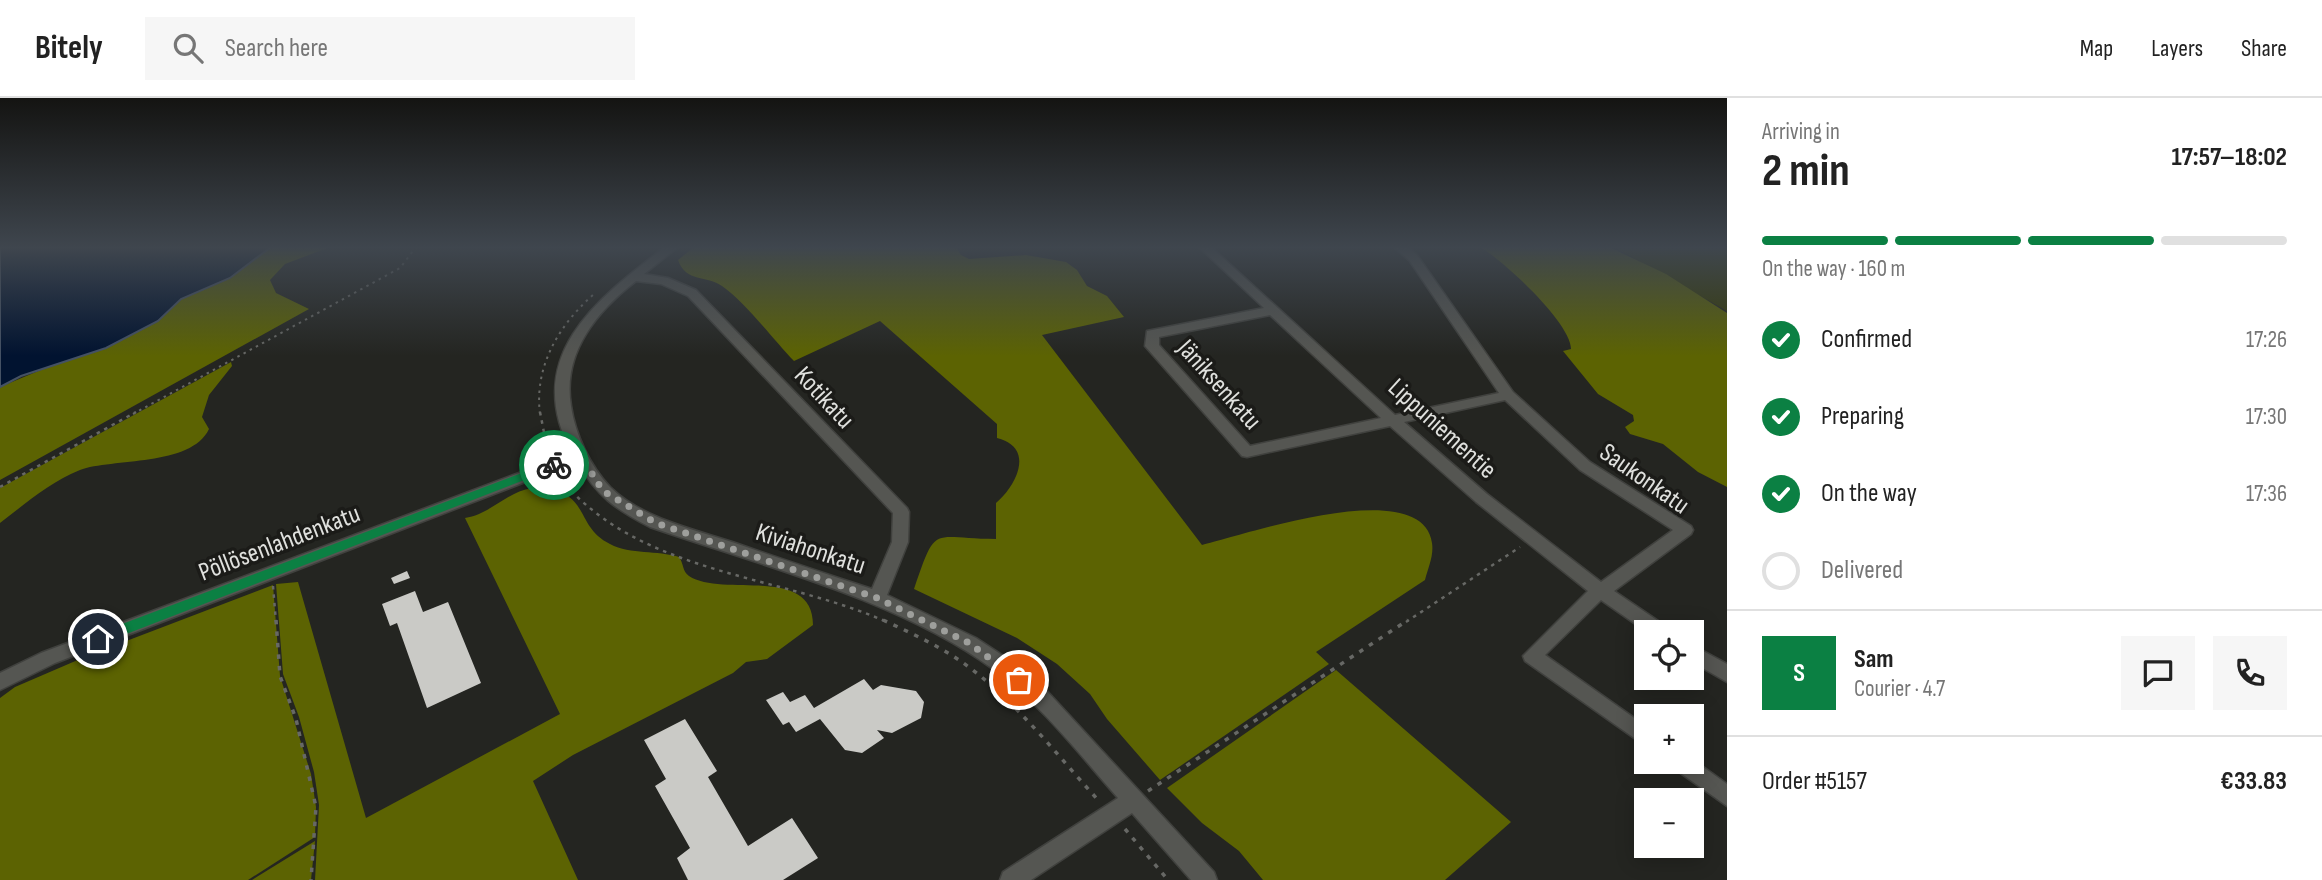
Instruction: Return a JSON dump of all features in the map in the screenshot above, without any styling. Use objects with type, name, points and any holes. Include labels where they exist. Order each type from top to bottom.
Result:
[{"type":"street","name":"Kiviahonkatu","points":[[629,283],[594,314],[581,330],[564,365],[562,408],[567,431],[603,491],[656,523],[877,598],[969,643],[1001,664],[1038,695],[1206,880]]},
{"type":"street","name":"Kotikatu","points":[[670,283],[692,293],[901,512],[900,542],[877,598]]},
{"type":"street","name":"Lippuniementie","points":[[1245,283],[1530,541],[1642,620]]},
{"type":"street","points":[[1431,283],[1508,396]]},
{"type":"street","name":"Jäniksenkatu","points":[[1274,310],[1152,334],[1152,345],[1247,452],[1508,396]]},
{"type":"street","name":"Saukonkatu","points":[[1508,396],[1585,466],[1685,530],[1599,592]]},
{"type":"street","name":"Pöllösenlahdenkatu","points":[[0,682],[48,658],[580,455]]},
{"type":"street","points":[[1599,592],[1532,656],[1634,729]]},
{"type":"street","points":[[1704,660],[1727,674]]},
{"type":"street","points":[[1697,774],[1727,796]]},
{"type":"street","points":[[1011,880],[1134,800]]},
{"type":"path","points":[[0,487],[372,283]]},
{"type":"path","points":[[1134,800],[1530,541]]},
{"type":"path","points":[[272,573],[279,676],[296,719],[316,807],[311,880]]},
{"type":"green space","points":[[217,283],[272,283],[276,293],[309,309],[0,480],[0,387],[158,321],[181,299]]},
{"type":"green space","points":[[717,283],[1085,283],[1107,296],[1124,317],[1042,335],[1202,545],[1328,514],[1365,510],[1397,513],[1421,523],[1432,543],[1425,580],[1316,652],[1329,664],[1160,780],[1107,719],[1090,694],[1057,664],[1017,638],[914,589],[927,553],[939,539],[996,539],[996,503],[1010,487],[1019,468],[1016,450],[1009,443],[997,438],[997,424],[880,321],[794,361],[749,311]]},
{"type":"green space","points":[[1524,283],[1681,283],[1727,313],[1727,487],[1698,472],[1663,444],[1630,434],[1625,427],[1634,421],[1633,415],[1598,394],[1563,351],[1571,349],[1568,338]]},
{"type":"green space","points":[[1678,283],[1727,283],[1727,311]]},
{"type":"green space","points":[[231,362],[232,366],[209,395],[202,417],[209,429],[200,441],[169,456],[80,470],[48,487],[0,523],[0,488]]},
{"type":"green space","points":[[532,488],[565,494],[580,509],[598,536],[610,544],[627,550],[679,557],[689,576],[704,582],[782,588],[798,595],[809,606],[813,625],[767,659],[746,662],[733,673],[573,755],[533,781],[578,880],[315,880],[319,805],[314,772],[299,717],[283,674],[276,584],[298,582],[366,818],[560,714],[465,518]]},
{"type":"green space","points":[[273,585],[280,676],[311,774],[316,807],[315,837],[248,880],[0,880],[0,698],[15,687],[87,656]]},
{"type":"green space","points":[[1336,670],[1511,822],[1445,880],[1263,880],[1239,851],[1202,823],[1167,788]]},
{"type":"green space","points":[[315,841],[311,880],[252,880],[255,878]]},
{"type":"water","points":[[0,283],[217,283],[181,299],[158,321],[106,348],[21,376],[0,387]]},
{"type":"building","points":[[407,571],[410,578],[394,584],[391,578]]},
{"type":"building","points":[[415,591],[423,612],[448,602],[481,683],[427,708],[397,623],[390,626],[382,604]]},
{"type":"building","points":[[864,679],[873,690],[881,685],[916,691],[924,702],[921,718],[892,733],[877,730],[884,738],[862,753],[845,750],[820,719],[796,732],[789,722],[783,725],[766,700],[783,692],[790,702],[805,695],[814,708]]},
{"type":"building","points":[[685,719],[717,771],[708,777],[748,846],[792,818],[818,858],[783,880],[688,880],[677,858],[690,848],[655,786],[666,779],[644,740]]},
{"type":"way so far","points":[[554,465],[580,455],[603,491],[630,510],[656,523],[757,559],[877,598],[969,643],[1001,664],[1019,680]]},
{"type":"route","points":[[98,639],[554,465]]}]
